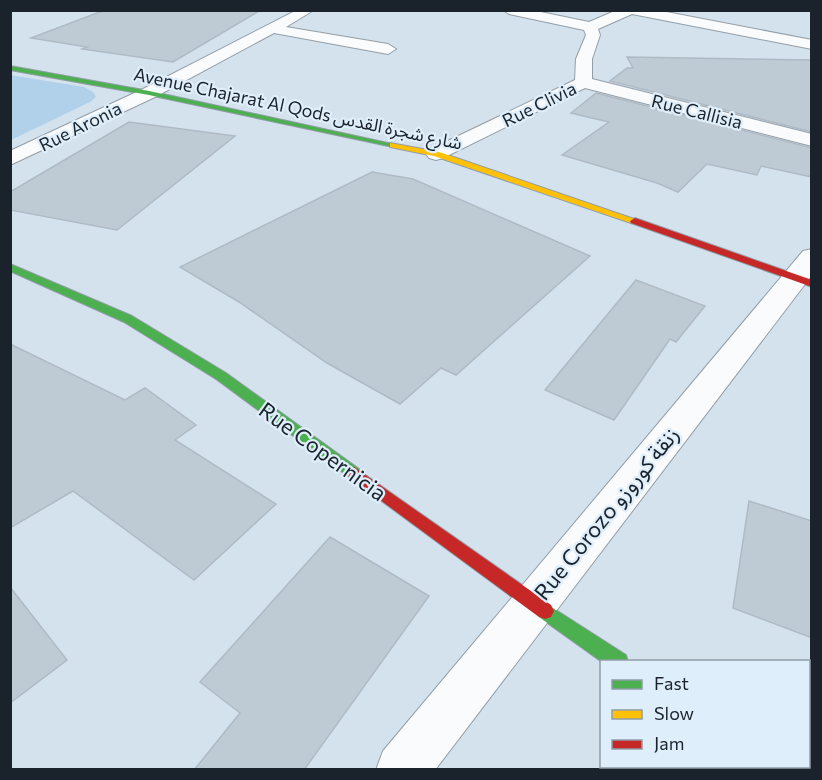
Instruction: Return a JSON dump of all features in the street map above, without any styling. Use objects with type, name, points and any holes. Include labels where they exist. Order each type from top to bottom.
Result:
[{"type":"street","points":[[149,93],[308,10]]},
{"type":"street","points":[[509,10],[590,27],[632,10],[812,45]]},
{"type":"street","name":"Rue Clivia","points":[[436,154],[583,82],[584,59],[593,35],[590,27]]},
{"type":"street","points":[[273,29],[388,49]]},
{"type":"street","name":"Avenue Chajarat Al Qods شارع شجرة القدس","points":[[10,68],[149,93],[436,154],[806,273]]},
{"type":"street","name":"Rue Callisia","points":[[583,82],[812,140]]},
{"type":"street","name":"Rue Aronia","points":[[10,159],[149,93]]},
{"type":"street","name":"Rue Copernicia","points":[[10,267],[128,320],[221,376],[616,660]]},
{"type":"street","name":"Rue Corozo زنقة كوروزو","points":[[402,770],[534,603],[806,273]]},
{"type":"shaded area","points":[[10,75],[84,87],[93,92],[96,97],[11,140]]},
{"type":"building","points":[[105,10],[261,10],[173,62],[82,49],[87,47],[31,38]]},
{"type":"building","points":[[627,57],[812,60],[812,132],[610,81],[627,68],[633,68]]},
{"type":"building","points":[[596,93],[812,148],[812,177],[761,166],[757,175],[707,164],[678,192],[657,183],[562,155],[609,122],[571,113]]},
{"type":"building","points":[[129,122],[235,136],[117,230],[10,210],[10,192]]},
{"type":"building","points":[[372,172],[413,179],[590,256],[456,375],[441,368],[400,404],[327,363],[239,302],[180,267]]},
{"type":"building","points":[[636,280],[705,306],[676,342],[670,339],[614,420],[545,390]]},
{"type":"building","points":[[10,344],[125,400],[145,388],[196,425],[175,440],[276,504],[194,580],[73,491],[10,528]]},
{"type":"building","points":[[749,501],[812,521],[812,638],[733,608]]},
{"type":"building","points":[[330,537],[429,596],[304,770],[194,770],[240,713],[200,682]]},
{"type":"building","points":[[10,587],[67,660],[10,703]]},
{"type":"traffic: fast","points":[[10,68],[149,93],[393,145]]},
{"type":"traffic: fast","points":[[10,267],[128,319],[221,376],[354,473]]},
{"type":"traffic: fast","points":[[545,611],[616,660]]},
{"type":"traffic: slow","points":[[393,145],[436,154],[635,221]]},
{"type":"traffic: jam","points":[[635,221],[812,284]]},
{"type":"traffic: jam","points":[[354,473],[545,611]]}]
